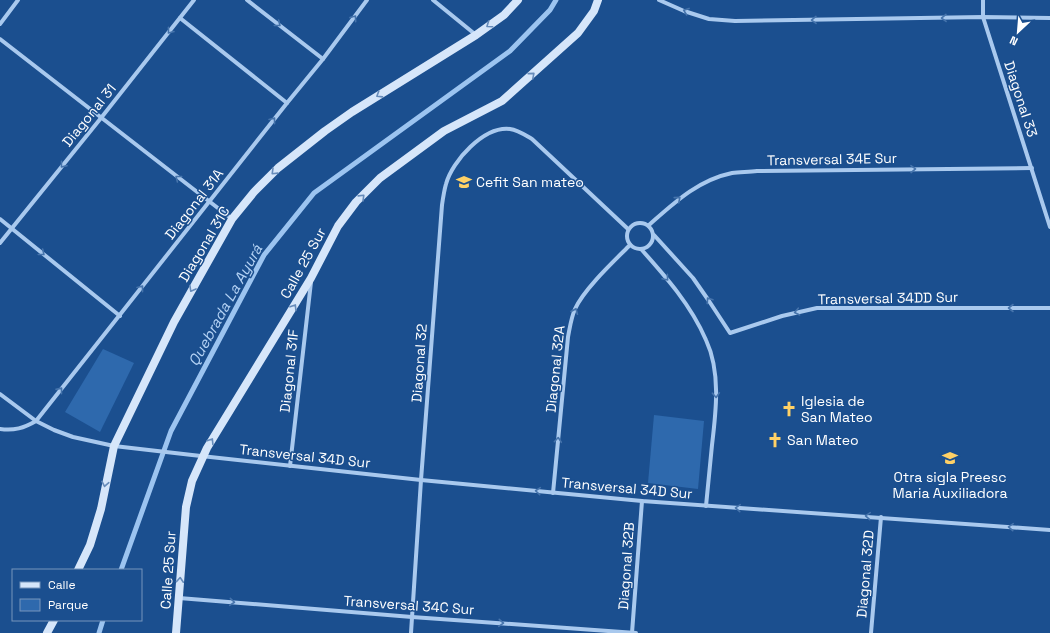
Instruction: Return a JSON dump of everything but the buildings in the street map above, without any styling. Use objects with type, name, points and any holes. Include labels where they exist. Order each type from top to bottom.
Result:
[{"type":"main road","name":"Diagonal 31C","points":[[78,569],[90,545],[114,446],[174,322],[232,219],[254,192],[278,168],[325,131],[352,112],[504,15],[518,0]]},
{"type":"main road","name":"Calle 25 Sur","points":[[176,633],[186,507],[192,481],[203,456],[311,278],[338,226],[356,202],[376,183],[444,131],[502,101],[578,32],[594,11],[598,0]]},
{"type":"main road","points":[[47,633],[53,621]]},
{"type":"street","points":[[0,24],[18,0]]},
{"type":"street","name":"Diagonal 31","points":[[0,243],[102,118],[194,0]]},
{"type":"street","points":[[247,0],[323,60]]},
{"type":"street","name":"Diagonal 31A","points":[[36,421],[286,103],[323,60],[367,0]]},
{"type":"street","points":[[432,0],[476,34]]},
{"type":"street","points":[[659,0],[684,11],[709,19],[735,21],[983,17],[1050,18]]},
{"type":"street","name":"Diagonal 33","points":[[983,0],[983,17],[1050,227]]},
{"type":"street","points":[[180,18],[286,103]]},
{"type":"street","points":[[0,39],[232,219]]},
{"type":"street","name":"Diagonal 32","points":[[411,633],[442,205],[446,184],[453,166],[481,138],[493,132],[509,129],[521,132],[532,139],[628,229]]},
{"type":"street","name":"Transversal 34E Sur","points":[[649,226],[681,196],[712,179],[732,173],[757,171],[1032,168]]},
{"type":"street","points":[[0,219],[120,316]]},
{"type":"street","points":[[638,222],[649,226],[654,235],[650,245],[641,249],[630,245],[627,237],[628,229],[632,225],[638,222]]},
{"type":"street","name":"Transversal 34DD Sur","points":[[654,235],[693,278],[730,333],[782,316],[817,308],[1050,308]]},
{"type":"street","name":"Diagonal 32A","points":[[553,493],[568,336],[571,319],[575,308],[582,297],[630,245]]},
{"type":"street","points":[[641,249],[669,281],[693,314],[707,342],[715,372],[716,404],[706,506]]},
{"type":"street","name":"Diagonal 31F","points":[[290,466],[311,278]]},
{"type":"street","points":[[0,394],[36,421],[73,437],[114,446],[203,456]]},
{"type":"street","points":[[0,429],[11,430],[26,427],[36,421]]},
{"type":"street","name":"Transversal 34D Sur","points":[[203,456],[421,480],[642,501],[1050,530]]},
{"type":"street","name":"Diagonal 32B","points":[[632,633],[642,501]]},
{"type":"street","name":"Diagonal 32D","points":[[871,633],[881,517]]},
{"type":"street","name":"Transversal 34C Sur","points":[[179,598],[636,633]]},
{"type":"green space","points":[[103,349],[134,363],[100,432],[65,412]]},
{"type":"green space","points":[[654,415],[704,421],[698,489],[648,483]]},
{"type":"waterway","name":"Quebrada La Ayurá","points":[[121,569],[171,431],[264,255],[314,193],[510,51],[550,10],[556,0]]},
{"type":"waterway","name":"Quebrada La Ayurá","points":[[99,633],[103,621]]},
{"type":"place","name":"Cefit San mateo","points":[[464,182]]},
{"type":"place","name":"Iglesia de San Mateo","points":[[789,409]]},
{"type":"place","name":"San Mateo","points":[[775,440]]},
{"type":"place","name":"Otra sigla Preesc Maria Auxiliadora","points":[[950,458]]}]
